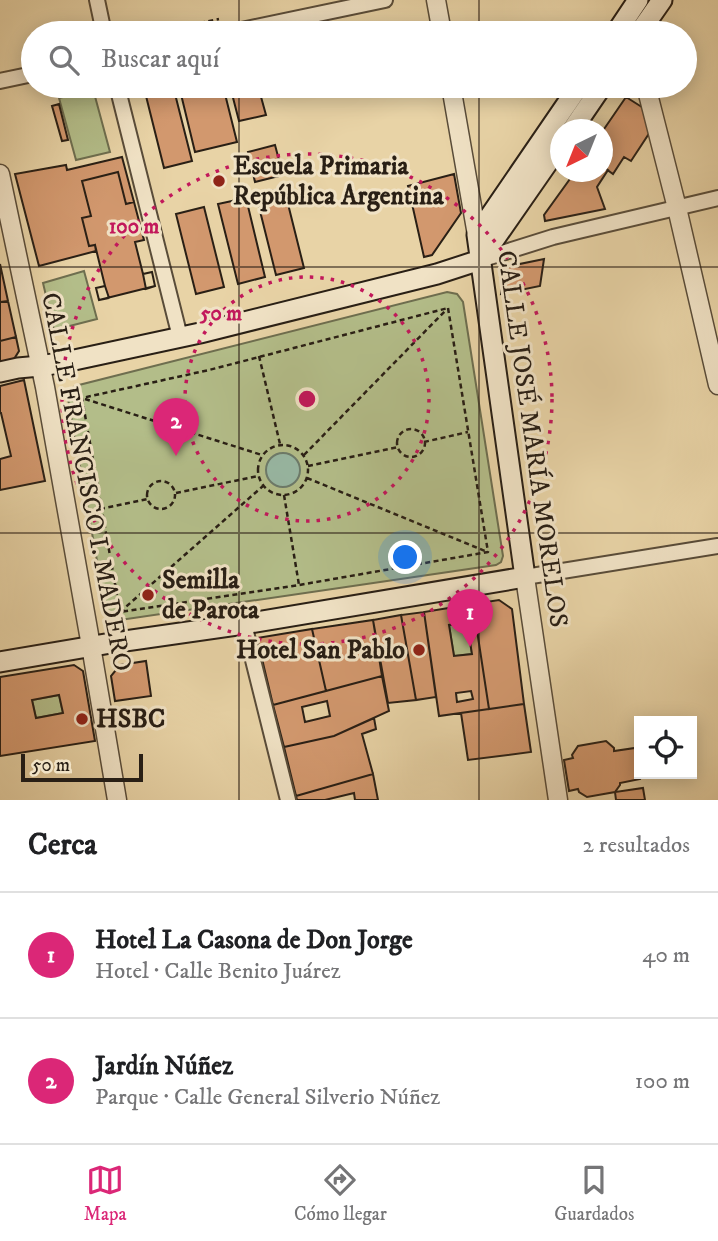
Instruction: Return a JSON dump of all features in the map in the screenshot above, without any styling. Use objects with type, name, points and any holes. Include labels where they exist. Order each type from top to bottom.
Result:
[{"type":"main road","points":[[647,21],[662,0]]},
{"type":"main road","points":[[477,235],[571,98]]},
{"type":"main road","points":[[580,119],[594,98]]},
{"type":"main road","points":[[0,372],[180,337],[437,274],[480,260],[550,161]]},
{"type":"main road","name":"CALLE JOSÉ MARÍA MORELOS","points":[[477,235],[525,577]]},
{"type":"main road","points":[[0,662],[525,577]]},
{"type":"street","points":[[97,0],[101,21]]},
{"type":"street","points":[[285,21],[385,0]]},
{"type":"street","points":[[436,0],[440,21]]},
{"type":"street","points":[[0,81],[21,77]]},
{"type":"street","points":[[120,98],[180,337]]},
{"type":"street","name":"CALLE JOSÉ MARÍA MORELOS","points":[[453,98],[477,235]]},
{"type":"street","points":[[649,98],[718,385]]},
{"type":"street","name":"CALLE FRANCISCO I. MADERO","points":[[0,174],[45,387],[117,800]]},
{"type":"street","points":[[480,260],[553,237],[718,198]]},
{"type":"street","points":[[525,577],[718,547]]},
{"type":"street","name":"CALLE JOSÉ MARÍA MORELOS","points":[[525,577],[558,800]]},
{"type":"street","points":[[244,624],[288,800]]},
{"type":"path","points":[[82,398],[209,370],[448,308]]},
{"type":"path","points":[[448,308],[488,552]]},
{"type":"path","points":[[304,455],[448,308]]},
{"type":"path","points":[[259,356],[280,444]]},
{"type":"path","points":[[82,398],[262,455]]},
{"type":"path","points":[[82,398],[120,612]]},
{"type":"path","points":[[411,429],[419,432],[424,442],[421,452],[413,457],[404,455],[398,447],[399,436],[411,429]]},
{"type":"path","points":[[424,442],[468,432]]},
{"type":"path","points":[[280,444],[293,446],[304,455],[308,466],[307,478],[298,490],[284,495],[269,491],[263,486],[257,466],[266,450],[280,444]]},
{"type":"path","points":[[308,466],[398,447]]},
{"type":"path","points":[[174,493],[258,476]]},
{"type":"path","points":[[307,478],[488,552]]},
{"type":"path","points":[[156,482],[169,484],[174,493],[171,504],[163,508],[155,507],[148,499],[149,487],[156,482]]},
{"type":"path","points":[[120,612],[263,486]]},
{"type":"path","points":[[284,495],[299,585]]},
{"type":"path","points":[[100,509],[148,499]]},
{"type":"path","points":[[120,612],[299,585],[488,552]]},
{"type":"green space","points":[[59,98],[95,98],[110,152],[76,160]]},
{"type":"green space","points":[[84,271],[97,319],[54,330],[43,283]]},
{"type":"green space","points":[[447,292],[457,294],[463,302],[503,556],[501,562],[496,565],[120,620],[111,618],[106,611],[68,399],[69,391],[75,386]]},
{"type":"green space","points":[[467,623],[472,654],[454,656],[449,625]]},
{"type":"green space","points":[[59,695],[63,713],[36,718],[32,700]]},
{"type":"shaded area","points":[[283,453],[295,458],[300,470],[295,482],[283,487],[271,482],[266,470],[271,458]]},
{"type":"building","points":[[146,98],[176,98],[192,161],[164,168]]},
{"type":"building","points":[[182,98],[226,98],[237,142],[195,152]]},
{"type":"building","points":[[233,98],[261,98],[266,115],[239,121]]},
{"type":"building","points":[[628,98],[645,109],[650,132],[631,161],[624,157],[613,174],[611,119]]},
{"type":"building","points":[[59,104],[68,140],[62,141],[52,106]]},
{"type":"building","points":[[275,145],[283,175],[255,182],[248,152]]},
{"type":"building","points":[[122,157],[134,202],[126,204],[118,172],[82,181],[91,216],[82,218],[89,246],[95,245],[96,251],[39,266],[15,174],[66,165],[67,170]]},
{"type":"building","points":[[118,172],[126,204],[134,202],[144,240],[135,242],[143,274],[152,272],[155,286],[99,300],[96,288],[105,286],[95,245],[89,246],[82,218],[91,216],[82,181]]},
{"type":"building","points":[[454,174],[461,213],[432,255],[424,257],[408,186]]},
{"type":"building","points":[[568,182],[600,182],[597,187],[605,209],[545,221],[544,215]]},
{"type":"building","points":[[284,188],[304,268],[276,275],[256,195]]},
{"type":"building","points":[[246,198],[265,277],[238,284],[218,204]]},
{"type":"building","points":[[204,207],[224,287],[196,294],[176,214]]},
{"type":"building","points":[[544,259],[540,286],[501,294],[505,267]]},
{"type":"building","points":[[0,264],[8,301],[0,302]]},
{"type":"building","points":[[152,272],[155,286],[146,289],[143,274]]},
{"type":"building","points":[[105,286],[109,298],[99,300],[96,288]]},
{"type":"building","points":[[8,301],[16,337],[0,341],[0,302]]},
{"type":"building","points":[[16,337],[19,351],[14,359],[0,362],[0,341]]},
{"type":"building","points":[[24,380],[45,481],[0,490],[0,459],[11,456],[0,413],[0,386]]},
{"type":"building","points":[[499,600],[512,609],[524,704],[489,709],[473,604]]},
{"type":"building","points":[[473,604],[489,709],[439,716],[424,612]],"holes":[[[467,623],[472,654],[454,656],[449,625]],[[471,691],[473,699],[457,702],[456,693]]]},
{"type":"building","points":[[424,612],[436,697],[416,700],[401,615]]},
{"type":"building","points":[[401,615],[416,700],[388,703],[373,620]]},
{"type":"building","points":[[373,620],[382,676],[326,691],[312,629]]},
{"type":"building","points":[[312,629],[326,691],[273,705],[257,638]]},
{"type":"building","points":[[146,661],[151,696],[115,701],[111,676],[120,665]]},
{"type":"building","points":[[74,665],[83,671],[95,741],[0,756],[0,677]],"holes":[[[59,695],[63,713],[36,718],[32,700]]]},
{"type":"building","points":[[382,676],[389,711],[334,736],[284,747],[273,705]],"holes":[[[327,701],[330,716],[305,722],[302,707]]]},
{"type":"building","points":[[524,704],[531,752],[468,760],[461,713]]},
{"type":"building","points":[[374,718],[376,729],[362,734],[373,774],[296,796],[284,747],[334,736]]},
{"type":"building","points":[[606,741],[614,751],[634,748],[634,779],[640,779],[620,783],[615,792],[587,797],[578,789],[569,791],[564,760],[573,758],[578,746]]},
{"type":"building","points":[[373,774],[378,800],[355,800],[354,793],[325,800],[297,800],[296,796]]},
{"type":"building","points":[[643,788],[645,800],[616,800],[615,792]]},
{"type":"place","name":"Escuela Primaria República Argentina","points":[[219,181]]},
{"type":"place","name":"Jardín Núñez","points":[[176,456]]},
{"type":"place","name":"Semilla de Parota","points":[[148,595]]},
{"type":"place","name":"Hotel La Casona de Don Jorge","points":[[470,647]]},
{"type":"place","name":"Hotel San Pablo","points":[[419,650]]},
{"type":"place","name":"HSBC","points":[[82,719]]}]
